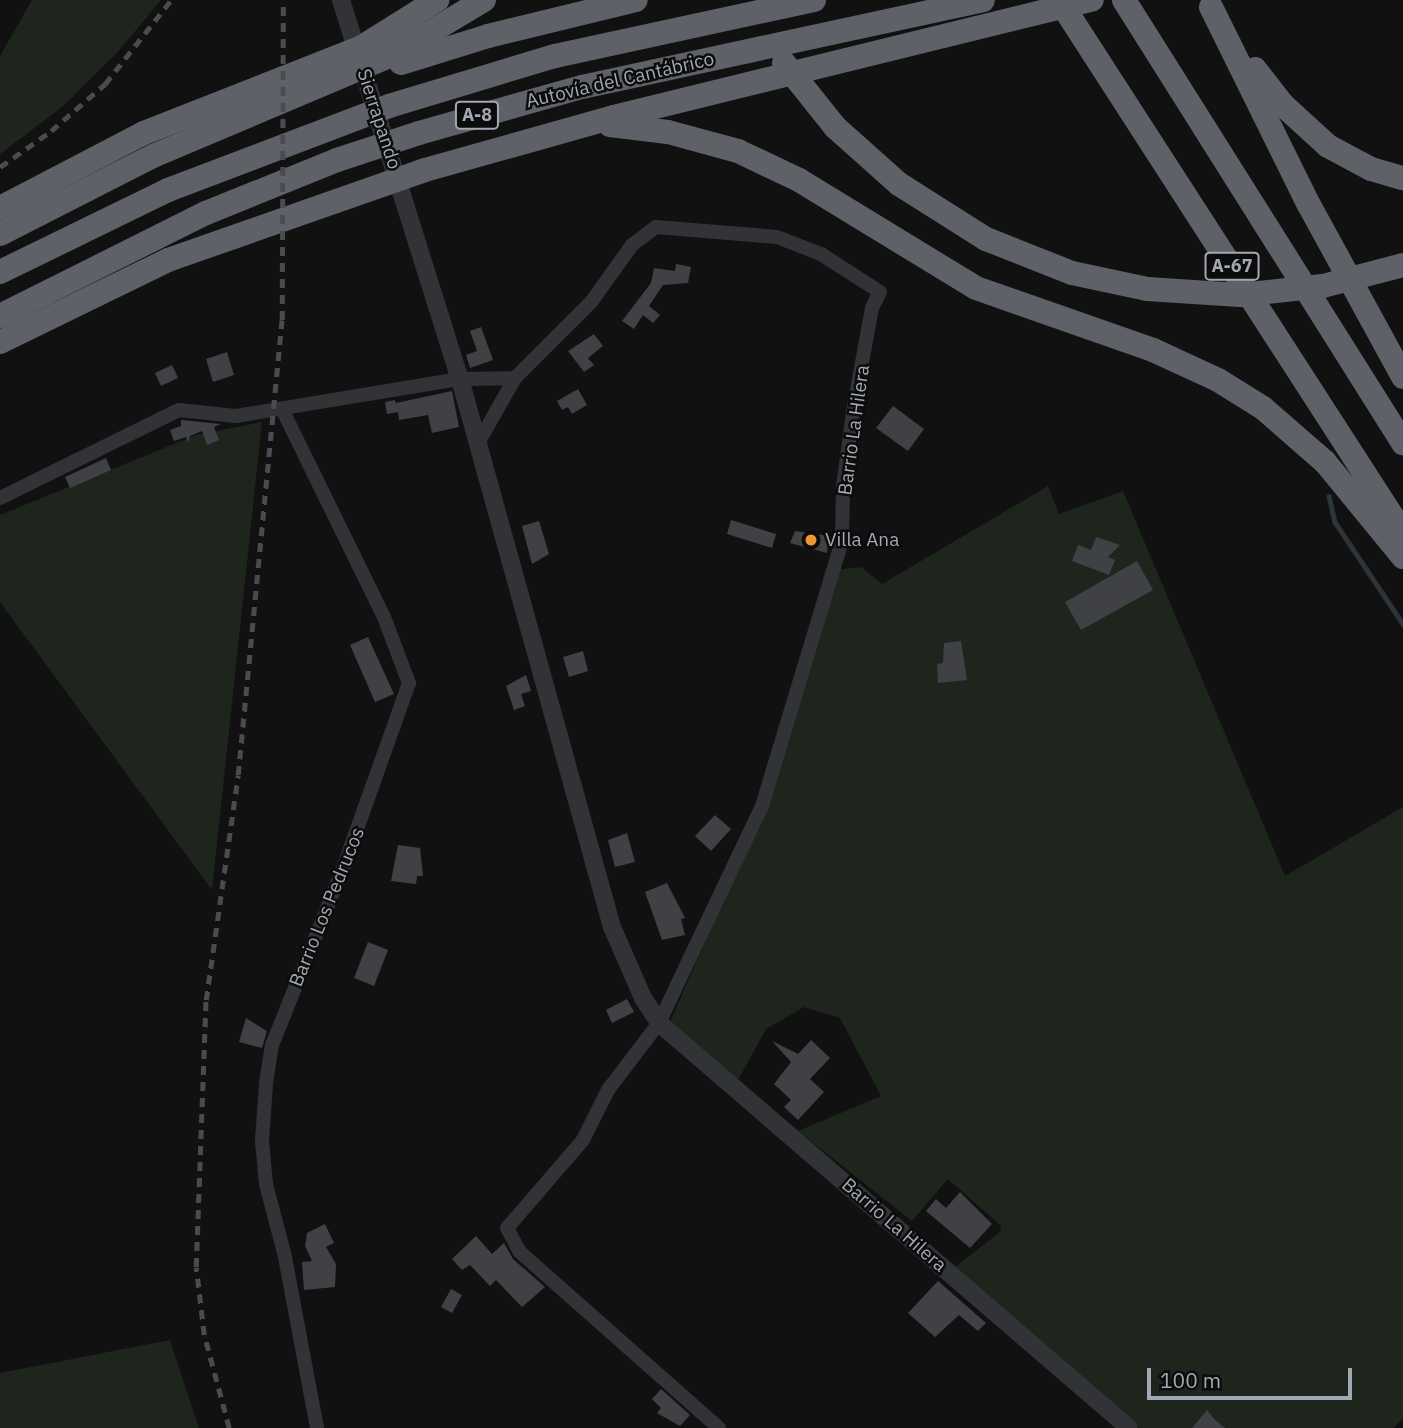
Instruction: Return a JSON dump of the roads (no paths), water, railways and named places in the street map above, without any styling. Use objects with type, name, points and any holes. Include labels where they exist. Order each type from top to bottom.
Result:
[{"type":"highway","points":[[0,208],[144,132],[362,47],[437,0]]},
{"type":"highway","points":[[0,234],[153,156],[394,54],[484,0]]},
{"type":"highway","points":[[293,97],[488,36],[636,0]]},
{"type":"highway","points":[[746,0],[780,58],[823,113],[880,169],[965,228],[1072,274],[1147,289],[1211,295],[1271,293],[1342,282],[1403,265]]},
{"type":"highway","name":"Autovía del Cantábrico","points":[[0,272],[144,200],[378,109],[555,56],[814,0]]},
{"type":"highway","name":"Autovía del Cantábrico","points":[[0,316],[206,213],[327,164],[419,133],[582,88],[983,0]]},
{"type":"highway","name":"A-67","points":[[1059,0],[1403,533]]},
{"type":"highway","points":[[0,342],[168,260],[308,208],[540,137],[1092,0]]},
{"type":"highway","name":"A-67","points":[[1124,0],[1403,443]]},
{"type":"highway","points":[[1209,3],[1270,90],[1305,126],[1354,162],[1403,178]]},
{"type":"highway","points":[[1209,3],[1309,205],[1403,377]]},
{"type":"highway","points":[[540,137],[588,127],[635,126],[727,147],[799,180],[976,288],[1192,367],[1264,408],[1297,436],[1353,492],[1403,557]]},
{"type":"street","name":"Sierrapando","points":[[341,0],[417,237]]},
{"type":"street","name":"Barrio La Hilera","points":[[477,445],[515,378],[592,301],[632,245],[656,227],[777,237],[821,254],[880,292],[853,412],[843,487],[842,541],[762,806],[659,1023],[608,1090],[583,1140],[507,1228],[520,1252],[717,1426]]},
{"type":"street","name":"Barrio La Hilera","points":[[417,237],[460,379],[612,927],[628,970],[659,1023],[1129,1428]]},
{"type":"street","points":[[0,498],[179,410],[223,416],[261,414],[460,379],[515,378]]},
{"type":"street","name":"Barrio Los Pedrucos","points":[[283,411],[384,617],[409,683],[358,830],[272,1045],[266,1084],[262,1141],[266,1184],[285,1257],[317,1428]]},
{"type":"waterway","points":[[1329,496],[1335,522],[1403,624]]},
{"type":"railway","points":[[0,167],[51,131],[105,84],[171,0]]},
{"type":"railway","points":[[229,1428],[204,1335],[196,1267],[206,1000],[238,775],[282,320],[283,0]]},
{"type":"place","name":"Villa Ana","points":[[811,540]]}]
